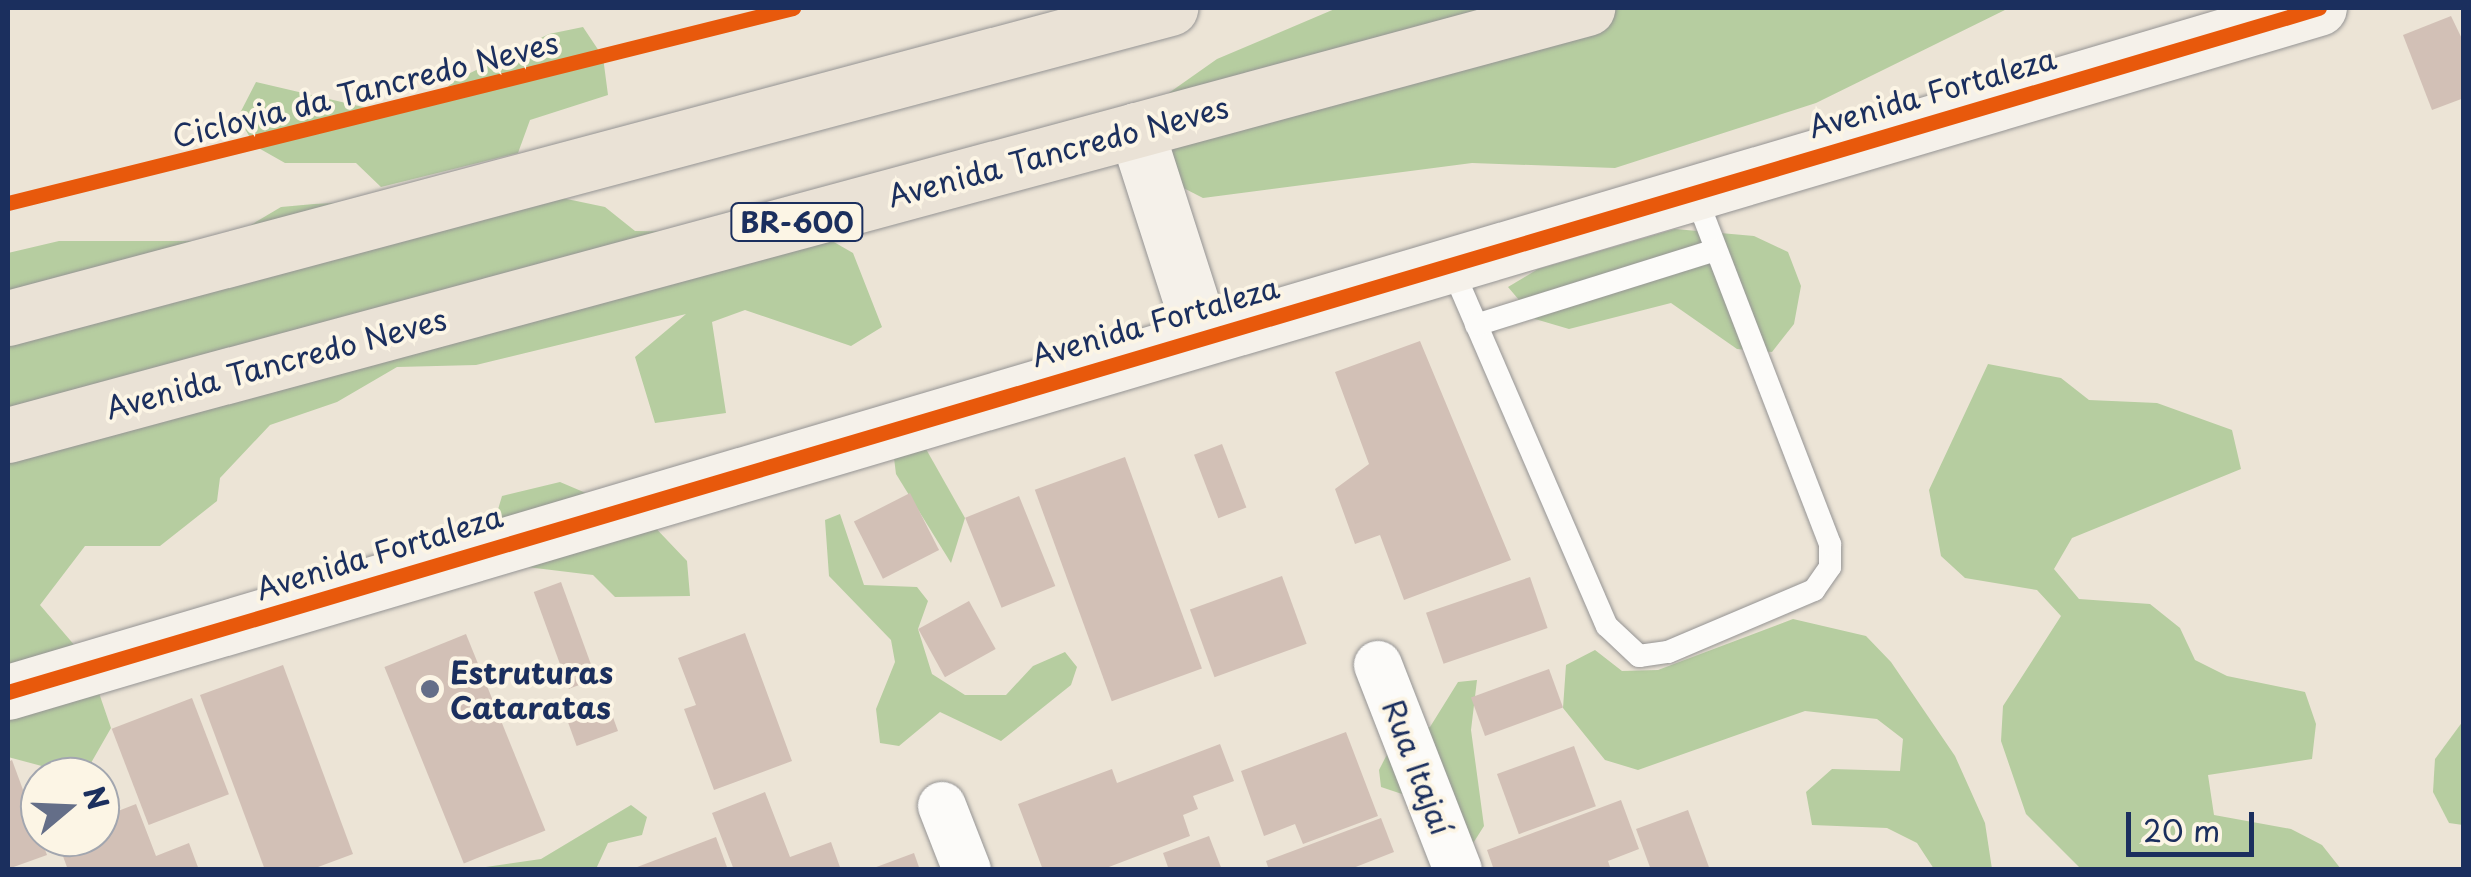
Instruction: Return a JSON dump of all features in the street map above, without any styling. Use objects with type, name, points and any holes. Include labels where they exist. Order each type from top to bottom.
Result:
[{"type":"main road","points":[[8,318],[1170,8]]},
{"type":"main road","name":"Avenida Tancredo Neves","points":[[8,435],[1586,8]]},
{"type":"street","name":"Avenida Fortaleza","points":[[8,692],[1202,335],[2319,8]]},
{"type":"street","points":[[1136,130],[1202,335]]},
{"type":"street","name":"Rua Itajaí","points":[[1378,665],[1458,870]]},
{"type":"street","points":[[942,806],[966,870]]},
{"type":"lane","points":[[1450,263],[1608,626],[1638,656],[1668,652],[1814,590],[1830,568],[1830,544],[1693,191]]},
{"type":"lane","points":[[1476,325],[1716,250]]},
{"type":"green space","points":[[1337,8],[2009,8],[1816,103],[1615,168],[1472,163],[1203,198],[1156,174],[1156,102],[1217,59]]},
{"type":"green space","points":[[583,27],[603,57],[608,95],[530,120],[518,153],[381,187],[356,163],[285,163],[255,146],[238,117],[256,82],[393,114],[429,104],[454,81],[549,34]]},
{"type":"green space","points":[[538,193],[605,207],[635,231],[820,234],[853,253],[882,327],[851,346],[745,310],[712,322],[726,413],[655,423],[635,357],[686,314],[476,365],[397,367],[337,402],[270,425],[220,478],[217,501],[160,546],[85,546],[40,605],[88,661],[111,728],[94,757],[20,757],[20,760],[8,757],[8,253],[59,241],[224,241],[281,207]]},
{"type":"green space","points":[[1675,229],[1754,236],[1788,252],[1801,286],[1794,324],[1772,352],[1737,349],[1671,303],[1569,329],[1535,319],[1508,287],[1538,269]]},
{"type":"green space","points":[[1988,364],[2061,378],[2089,400],[2157,403],[2232,430],[2241,469],[2072,538],[2054,569],[2079,599],[2150,604],[2180,628],[2195,660],[2227,676],[2305,692],[2316,724],[2312,759],[2208,775],[2214,815],[2291,829],[2322,845],[2341,869],[2079,867],[2026,814],[2001,741],[2003,706],[2061,616],[2037,590],[1965,578],[1941,556],[1929,490]]},
{"type":"green space","points":[[909,448],[926,449],[965,518],[951,563],[896,474],[894,458]]},
{"type":"green space","points":[[560,482],[647,519],[687,561],[690,596],[615,597],[593,575],[502,564],[491,533],[502,496]]},
{"type":"green space","points":[[840,514],[864,585],[917,587],[928,601],[918,629],[932,674],[965,695],[1006,695],[1033,666],[1065,652],[1077,667],[1071,685],[1001,741],[940,712],[899,746],[880,743],[876,709],[895,662],[891,640],[829,576],[825,520]]},
{"type":"green space","points":[[1793,619],[1866,636],[1891,662],[1955,756],[1985,823],[1992,869],[1934,869],[1917,843],[1887,828],[1812,825],[1806,792],[1832,769],[1900,771],[1903,739],[1877,719],[1805,711],[1638,770],[1605,760],[1563,708],[1566,665],[1595,650],[1622,671],[1658,670]]},
{"type":"green space","points":[[1477,680],[1471,730],[1484,826],[1465,856],[1408,796],[1381,787],[1379,770],[1396,737],[1430,727],[1458,682]]},
{"type":"green space","points":[[2463,721],[2463,825],[2449,823],[2433,792],[2435,759]]},
{"type":"green space","points":[[631,805],[647,817],[642,835],[608,843],[596,869],[472,869],[541,859]]},
{"type":"building","points":[[2451,16],[2464,43],[2464,98],[2432,110],[2403,35]]},
{"type":"building","points":[[1420,341],[1511,560],[1404,600],[1380,535],[1355,544],[1335,489],[1369,464],[1335,372]]},
{"type":"building","points":[[1222,444],[1246,507],[1218,518],[1194,455]]},
{"type":"building","points":[[1125,457],[1202,668],[1112,701],[1035,490]]},
{"type":"building","points":[[910,493],[939,550],[883,579],[854,522]]},
{"type":"building","points":[[1019,496],[1055,586],[1002,608],[965,518]]},
{"type":"building","points":[[1282,576],[1307,644],[1215,677],[1190,610]]},
{"type":"building","points":[[1530,577],[1548,628],[1444,664],[1426,613]]},
{"type":"building","points":[[561,582],[596,679],[569,689],[534,592]]},
{"type":"building","points":[[969,601],[996,649],[945,677],[918,629]]},
{"type":"building","points":[[745,633],[792,761],[714,790],[684,709],[696,705],[678,658]]},
{"type":"building","points":[[466,634],[545,831],[464,864],[384,667]]},
{"type":"building","points":[[283,665],[353,854],[310,870],[265,870],[200,695]]},
{"type":"building","points":[[1549,669],[1563,708],[1485,736],[1471,697]]},
{"type":"building","points":[[192,698],[229,794],[149,825],[112,729]]},
{"type":"building","points":[[606,698],[618,731],[577,746],[565,713]]},
{"type":"building","points":[[1346,732],[1378,816],[1303,844],[1295,824],[1264,836],[1241,771]]},
{"type":"building","points":[[1220,744],[1234,781],[1193,796],[1198,809],[1183,815],[1190,836],[1101,870],[1043,870],[1018,804],[1112,769],[1117,783]]},
{"type":"building","points":[[1574,746],[1596,806],[1519,834],[1497,774]]},
{"type":"building","points":[[12,760],[20,782],[20,857],[41,857],[8,869],[8,762]]},
{"type":"building","points":[[765,792],[790,857],[831,842],[841,870],[734,870],[712,813]]},
{"type":"building","points":[[1621,800],[1639,849],[1608,861],[1611,870],[1494,870],[1487,850]]},
{"type":"building","points":[[136,804],[156,856],[189,843],[199,870],[68,870],[63,857],[120,857],[120,810]]},
{"type":"building","points":[[1688,810],[1710,870],[1651,870],[1636,829]]},
{"type":"building","points":[[1381,818],[1394,852],[1348,870],[1269,870],[1266,861]]},
{"type":"building","points":[[1209,836],[1222,870],[1169,870],[1163,853]]},
{"type":"building","points":[[716,837],[728,870],[632,870],[632,869]]},
{"type":"building","points":[[914,853],[920,870],[871,870],[871,869]]},
{"type":"cycle path","name":"Ciclovia da Tancredo Neves","points":[[8,203],[793,8]]},
{"type":"cycle path","points":[[8,692],[2319,8]]},
{"type":"place","name":"Estruturas Cataratas","points":[[430,689]]}]
